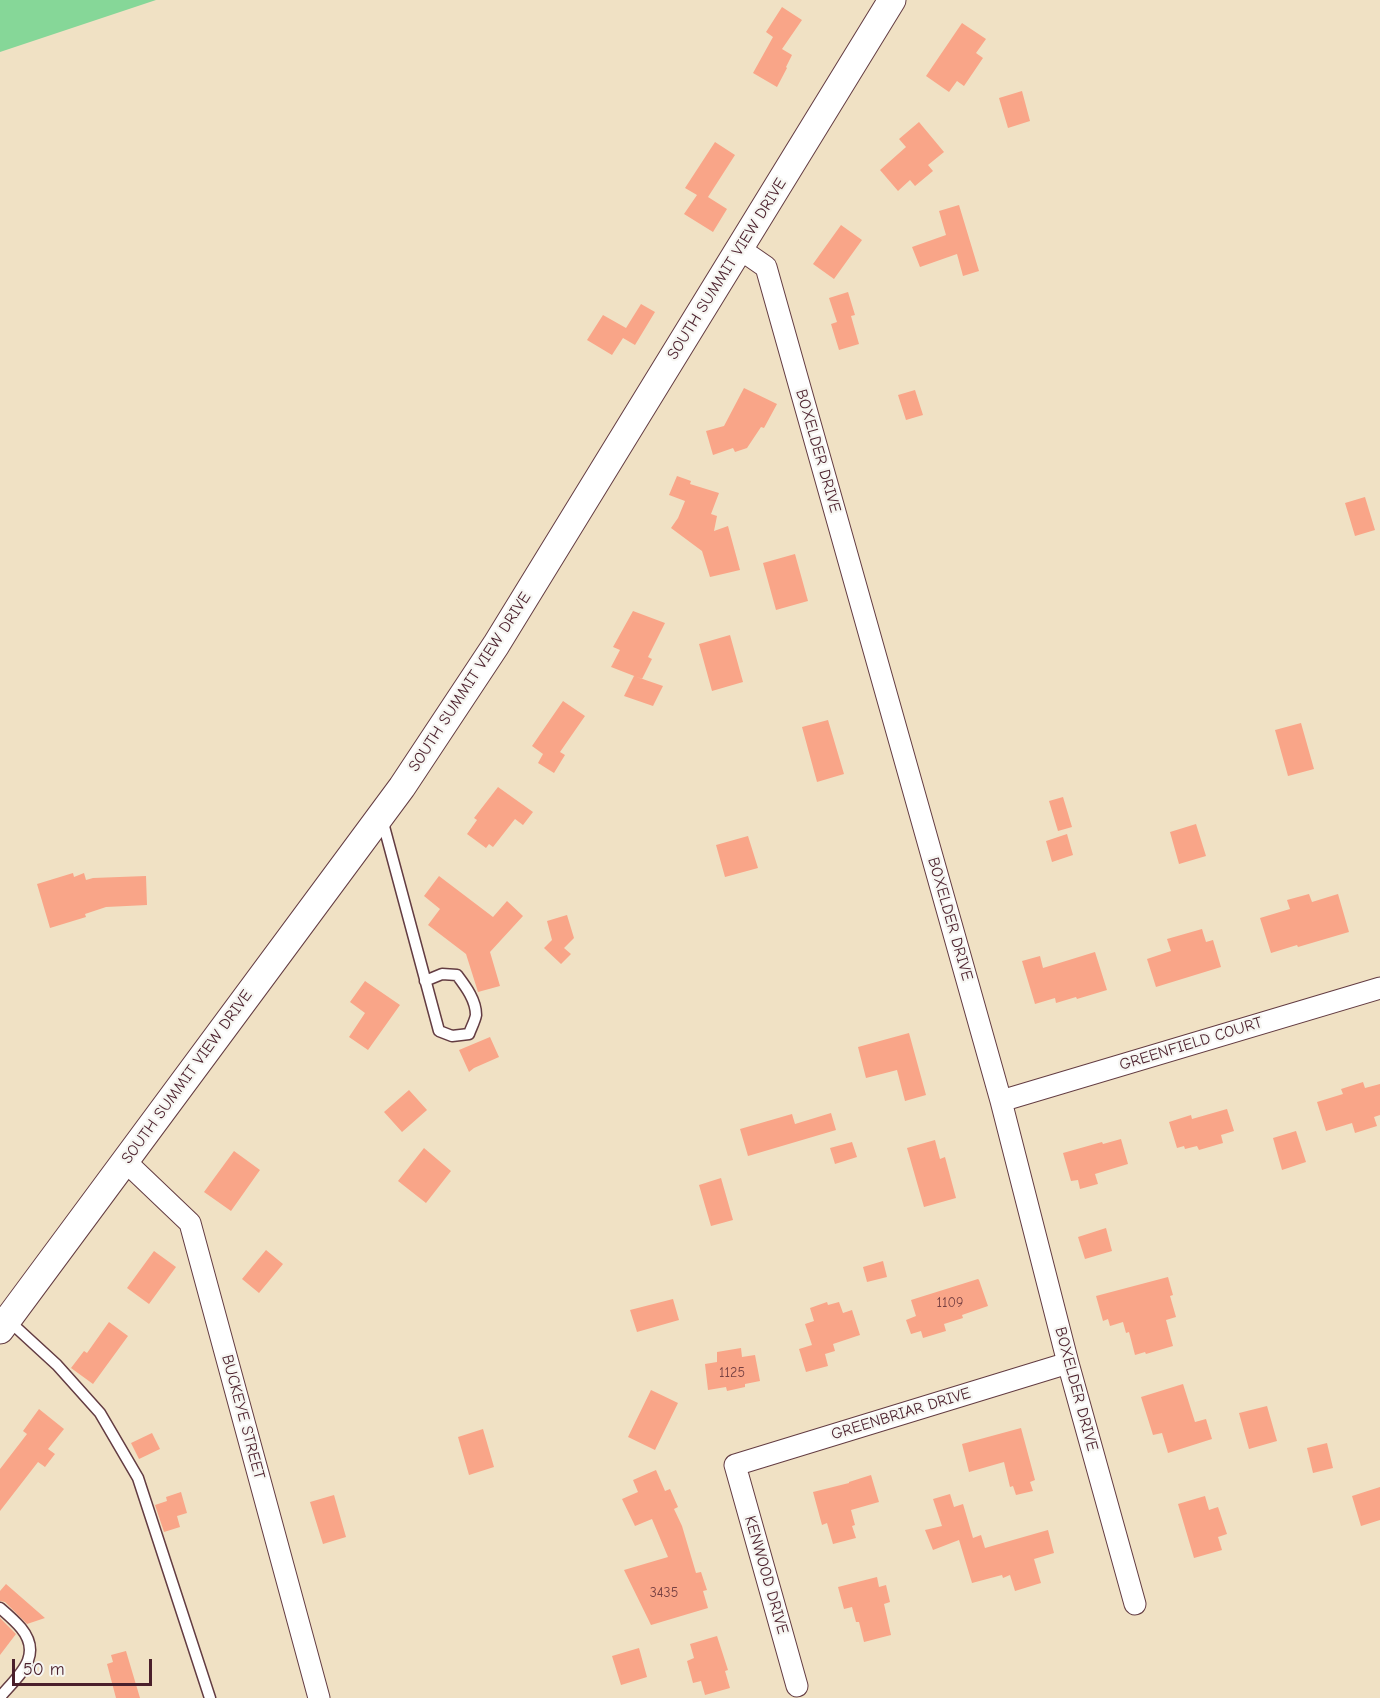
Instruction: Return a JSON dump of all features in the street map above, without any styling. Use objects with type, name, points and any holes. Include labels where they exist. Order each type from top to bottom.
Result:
[{"type":"street","name":"SOUTH SUMMIT VIEW DRIVE","points":[[4,1325],[402,787],[496,645],[892,0]]},
{"type":"street","name":"BOXELDER DRIVE","points":[[740,249],[766,267],[1001,1101],[1068,1363],[1135,1604]]},
{"type":"street","name":"GREENFIELD COURT","points":[[1001,1101],[1380,988]]},
{"type":"street","name":"BUCKEYE STREET","points":[[125,1161],[190,1223],[319,1698]]},
{"type":"street","name":"GREENBRIAR DRIVE","points":[[735,1465],[1068,1363]]},
{"type":"street","name":"KENWOOD DRIVE","points":[[735,1465],[797,1686]]},
{"type":"lane","points":[[381,816],[425,981],[439,1031],[452,1036],[469,1034],[476,1017],[474,1003],[457,975],[441,974],[425,981]]},
{"type":"lane","points":[[4,1325],[57,1365],[100,1413],[138,1478],[210,1698]]},
{"type":"lane","points":[[0,1608],[22,1628],[29,1642],[31,1655],[27,1667],[0,1697]]},
{"type":"green space","points":[[0,0],[156,0],[0,52]]},
{"type":"building","points":[[782,7],[802,20],[782,49],[792,55],[777,87],[753,73],[773,37],[766,32]]},
{"type":"building","points":[[962,23],[986,39],[976,53],[983,58],[964,86],[957,81],[949,92],[926,76]]},
{"type":"building","points":[[1022,91],[1030,121],[1008,128],[999,98]]},
{"type":"building","points":[[919,122],[944,152],[928,165],[933,171],[915,186],[910,180],[898,191],[880,170],[906,147],[899,139]]},
{"type":"building","points":[[715,142],[735,155],[708,197],[727,209],[713,232],[684,214],[697,195],[685,188]]},
{"type":"building","points":[[959,205],[979,271],[963,276],[957,254],[920,267],[912,247],[946,235],[939,211]]},
{"type":"building","points":[[841,225],[862,240],[834,279],[813,264]]},
{"type":"building","points":[[848,292],[855,315],[851,316],[859,344],[839,350],[831,324],[837,322],[829,298]]},
{"type":"building","points":[[641,304],[655,312],[635,345],[623,338],[612,355],[587,340],[603,315],[626,328]]},
{"type":"building","points":[[744,388],[777,404],[764,428],[761,427],[747,448],[735,452],[733,448],[713,455],[706,431],[724,426]]},
{"type":"building","points":[[915,390],[923,415],[906,420],[898,395]]},
{"type":"building","points":[[677,476],[691,481],[690,484],[719,493],[711,514],[717,516],[714,531],[728,526],[740,570],[710,577],[702,551],[671,528],[685,501],[669,495]]},
{"type":"building","points":[[1365,497],[1375,530],[1355,536],[1345,503]]},
{"type":"building","points":[[795,554],[808,601],[776,610],[763,563]]},
{"type":"building","points":[[633,611],[665,623],[648,657],[652,659],[642,679],[611,667],[620,650],[613,647]]},
{"type":"building","points":[[730,635],[743,682],[712,691],[699,644]]},
{"type":"building","points":[[634,676],[663,686],[653,706],[624,696]]},
{"type":"building","points":[[563,701],[585,716],[560,752],[565,755],[554,773],[538,763],[543,754],[532,746]]},
{"type":"building","points":[[828,720],[844,774],[817,782],[802,727]]},
{"type":"building","points":[[1301,723],[1314,769],[1288,776],[1275,730]]},
{"type":"building","points":[[498,787],[533,812],[523,825],[515,819],[493,847],[489,844],[486,848],[467,834],[477,820],[474,818]]},
{"type":"building","points":[[1063,797],[1072,827],[1058,831],[1049,801]]},
{"type":"building","points":[[1196,824],[1206,856],[1179,864],[1170,832]]},
{"type":"building","points":[[1067,834],[1073,855],[1052,862],[1046,841]]},
{"type":"building","points":[[748,836],[758,868],[725,877],[716,845]]},
{"type":"building","points":[[73,873],[74,877],[84,873],[86,880],[146,876],[147,905],[106,907],[85,914],[86,917],[50,928],[37,884]]},
{"type":"building","points":[[439,876],[493,917],[507,901],[523,916],[490,952],[500,986],[478,992],[466,954],[428,925],[440,909],[424,896]]},
{"type":"building","points":[[1309,894],[1312,902],[1338,894],[1349,932],[1271,953],[1260,918],[1290,909],[1287,900]]},
{"type":"building","points":[[567,915],[574,938],[564,948],[571,954],[561,964],[544,948],[552,940],[547,921]]},
{"type":"building","points":[[1202,929],[1206,942],[1213,940],[1221,967],[1156,987],[1147,959],[1171,951],[1167,939]]},
{"type":"building","points":[[1095,952],[1107,990],[1077,999],[1076,997],[1056,1003],[1055,998],[1035,1004],[1022,961],[1040,956],[1043,968]]},
{"type":"building","points":[[365,981],[400,1005],[368,1050],[349,1037],[365,1013],[350,1002]]},
{"type":"building","points":[[909,1033],[926,1095],[905,1101],[897,1070],[866,1078],[858,1047]]},
{"type":"building","points":[[490,1037],[499,1057],[469,1072],[459,1050]]},
{"type":"building","points":[[1363,1082],[1365,1088],[1380,1084],[1380,1115],[1374,1117],[1377,1126],[1355,1133],[1352,1123],[1326,1131],[1317,1102],[1343,1094],[1341,1089]]},
{"type":"building","points":[[409,1090],[427,1110],[402,1132],[384,1112]]},
{"type":"building","points":[[1227,1109],[1234,1131],[1221,1135],[1223,1143],[1199,1150],[1197,1146],[1177,1148],[1169,1122],[1191,1115],[1192,1119]]},
{"type":"building","points":[[831,1113],[836,1130],[748,1156],[740,1129],[792,1114],[795,1124]]},
{"type":"building","points":[[1296,1131],[1306,1162],[1282,1170],[1273,1138]]},
{"type":"building","points":[[1121,1139],[1128,1164],[1095,1174],[1098,1184],[1080,1189],[1078,1180],[1071,1181],[1063,1153]]},
{"type":"building","points":[[935,1140],[940,1159],[945,1157],[956,1198],[924,1207],[907,1148]]},
{"type":"building","points":[[852,1142],[857,1157],[835,1164],[830,1148]]},
{"type":"building","points":[[424,1148],[451,1171],[426,1203],[398,1181]]},
{"type":"building","points":[[234,1151],[260,1170],[231,1211],[204,1192]]},
{"type":"building","points":[[721,1178],[733,1220],[711,1226],[699,1185]]},
{"type":"building","points":[[1106,1228],[1112,1251],[1085,1259],[1078,1237]]},
{"type":"building","points":[[266,1250],[283,1264],[259,1293],[242,1279]]},
{"type":"building","points":[[154,1251],[176,1267],[149,1304],[127,1288]]},
{"type":"building","points":[[883,1261],[887,1277],[867,1282],[863,1267]]},
{"type":"building","points":[[1168,1277],[1176,1317],[1166,1320],[1173,1346],[1135,1355],[1129,1332],[1126,1333],[1123,1322],[1110,1326],[1108,1319],[1103,1321],[1096,1296]]},
{"type":"building","points":[[978,1279],[988,1306],[944,1324],[946,1331],[923,1338],[921,1331],[911,1334],[906,1320],[916,1316],[911,1300]]},
{"type":"building","points":[[673,1299],[679,1320],[637,1332],[630,1310]]},
{"type":"building","points":[[827,1302],[828,1305],[839,1302],[843,1313],[852,1310],[860,1335],[833,1344],[835,1351],[825,1354],[828,1366],[806,1372],[799,1349],[812,1345],[805,1324],[814,1321],[810,1308]]},
{"type":"building","points":[[109,1322],[128,1336],[93,1384],[71,1368],[84,1351],[87,1353]]},
{"type":"building","points":[[741,1348],[742,1357],[755,1355],[760,1381],[727,1391],[726,1387],[708,1390],[705,1364],[717,1362],[717,1352]]},
{"type":"building","points":[[1183,1384],[1195,1422],[1206,1419],[1212,1439],[1168,1453],[1162,1433],[1153,1435],[1141,1397]]},
{"type":"building","points":[[651,1390],[678,1403],[655,1450],[628,1437]]},
{"type":"building","points":[[1267,1406],[1277,1441],[1249,1449],[1239,1413]]},
{"type":"building","points":[[39,1409],[64,1429],[48,1449],[55,1454],[45,1467],[38,1462],[0,1511],[0,1469],[27,1434],[23,1431]]},
{"type":"building","points":[[1021,1428],[1035,1480],[1030,1482],[1033,1491],[1016,1495],[1013,1486],[1010,1487],[1004,1462],[969,1472],[962,1444]]},
{"type":"building","points":[[483,1429],[494,1467],[469,1475],[458,1437]]},
{"type":"building","points":[[152,1433],[160,1449],[139,1459],[131,1443]]},
{"type":"building","points":[[1327,1443],[1333,1468],[1313,1473],[1307,1448]]},
{"type":"building","points":[[656,1470],[665,1491],[670,1489],[678,1507],[674,1509],[682,1526],[696,1573],[701,1572],[707,1590],[703,1591],[708,1608],[651,1625],[624,1570],[668,1557],[652,1519],[635,1526],[622,1499],[638,1492],[633,1480]]},
{"type":"building","points":[[871,1475],[879,1502],[851,1510],[855,1525],[852,1526],[856,1538],[833,1544],[827,1523],[822,1525],[813,1492]]},
{"type":"building","points":[[1380,1487],[1380,1520],[1361,1526],[1352,1496]]},
{"type":"building","points":[[181,1492],[187,1513],[177,1516],[180,1527],[164,1532],[155,1505],[167,1501],[166,1497]]},
{"type":"building","points":[[950,1494],[954,1507],[963,1504],[973,1538],[981,1535],[985,1548],[1048,1530],[1054,1553],[1034,1559],[1041,1583],[1015,1591],[1010,1575],[1003,1578],[1002,1575],[972,1583],[959,1540],[933,1550],[925,1530],[942,1526],[933,1499]]},
{"type":"building","points":[[334,1495],[346,1537],[323,1544],[310,1502]]},
{"type":"building","points":[[1205,1496],[1209,1510],[1218,1507],[1227,1534],[1218,1537],[1222,1550],[1194,1558],[1178,1504]]},
{"type":"building","points":[[877,1577],[879,1587],[886,1585],[890,1602],[884,1604],[891,1635],[864,1642],[852,1607],[844,1609],[838,1587]]},
{"type":"building","points":[[6,1584],[45,1618],[27,1624],[5,1602],[0,1601],[0,1591]]},
{"type":"building","points":[[0,1618],[16,1634],[0,1655]]},
{"type":"building","points":[[717,1636],[728,1670],[725,1671],[730,1688],[705,1695],[701,1681],[693,1683],[687,1661],[694,1658],[690,1644]]},
{"type":"building","points":[[639,1648],[647,1677],[621,1685],[612,1656]]},
{"type":"building","points":[[126,1651],[140,1698],[116,1698],[107,1664],[113,1662],[111,1655]]}]
